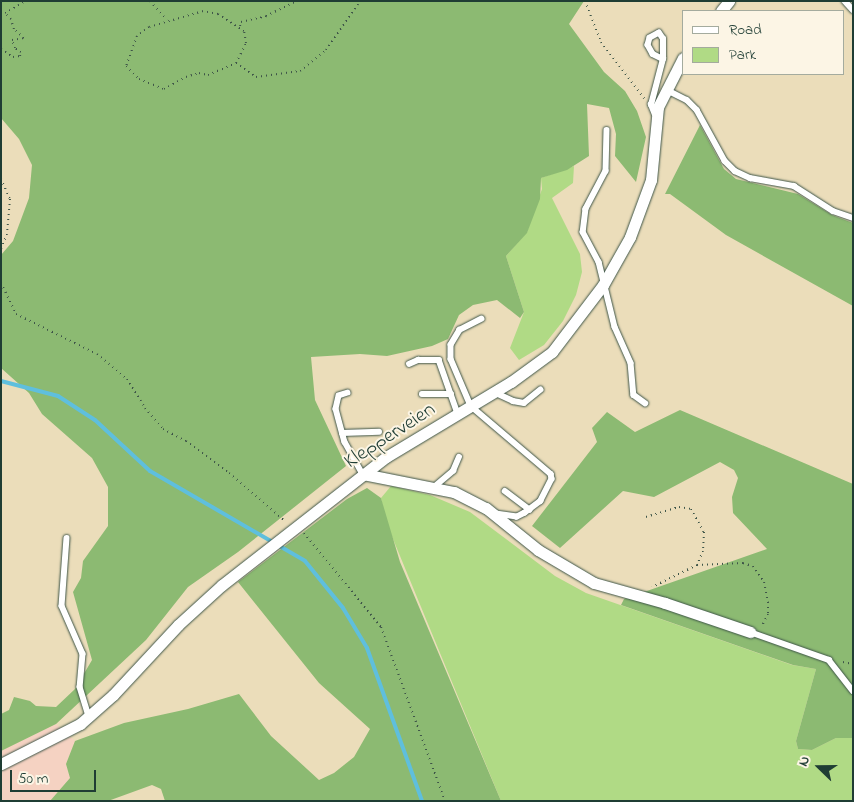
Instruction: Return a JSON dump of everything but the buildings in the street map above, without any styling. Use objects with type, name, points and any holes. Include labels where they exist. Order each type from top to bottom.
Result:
[{"type":"street","name":"Klepperveien","points":[[1,764],[54,739],[89,716],[113,695],[178,625],[294,526],[363,474],[408,442],[494,392],[552,352],[603,285],[630,237],[645,198],[654,161],[656,117],[665,89],[682,60]]},
{"type":"street","points":[[363,474],[454,492],[494,514],[538,550],[594,583],[666,603],[750,632]]},
{"type":"lane","points":[[845,1],[853,10]]},
{"type":"lane","points":[[656,117],[651,105],[663,60]]},
{"type":"lane","points":[[665,89],[692,103],[725,161],[735,171],[750,178],[794,186],[833,211],[853,218]]},
{"type":"lane","points":[[607,130],[606,171],[586,209],[583,232],[599,262],[603,285],[610,303],[615,327],[631,363],[634,395],[645,403]]},
{"type":"lane","points":[[482,319],[460,330],[451,345],[451,359],[471,406],[551,474],[546,493],[530,510],[516,517],[494,514]]},
{"type":"lane","points":[[409,364],[418,360],[439,360],[458,414]]},
{"type":"lane","points":[[494,392],[513,401],[524,403],[540,390]]},
{"type":"lane","points":[[348,393],[339,396],[335,405],[342,433],[363,474]]},
{"type":"lane","points":[[422,394],[451,394]]},
{"type":"lane","points":[[342,433],[379,432]]},
{"type":"lane","points":[[434,487],[453,471],[459,456]]},
{"type":"lane","points":[[505,491],[530,510]]},
{"type":"lane","points":[[67,538],[62,606],[82,654],[80,687],[89,716]]},
{"type":"lane","points":[[750,632],[829,660],[853,691]]},
{"type":"path","points":[[1,49],[13,57],[20,56],[21,52],[15,48],[12,40],[24,38],[14,29],[11,19],[4,14],[26,1]]},
{"type":"path","points":[[150,1],[167,20]]},
{"type":"path","points":[[240,26],[242,22],[266,16],[297,1]]},
{"type":"path","points":[[236,63],[256,77],[304,70],[326,50],[360,1]]},
{"type":"path","points":[[585,1],[606,50],[651,105]]},
{"type":"path","points":[[203,11],[240,26],[247,37],[236,63],[208,75],[199,73],[186,77],[164,89],[140,79],[126,66],[132,46],[143,31],[167,20],[203,11]]},
{"type":"path","points":[[1,179],[10,198],[7,234],[1,249]]},
{"type":"path","points":[[1,283],[16,314],[98,354],[127,379],[144,408],[163,430],[186,441],[244,484],[294,526],[381,628],[445,801]]},
{"type":"path","points":[[646,517],[679,507],[691,509],[704,532],[703,551],[697,565]]},
{"type":"path","points":[[650,588],[697,565],[743,563],[753,566],[760,573],[766,588],[768,614],[764,625],[750,632]]},
{"type":"shaded area","points":[[56,724],[75,741],[66,764],[70,778],[50,801],[1,801],[1,751]]},
{"type":"green space","points":[[1,1],[584,1],[569,24],[604,72],[625,91],[637,111],[646,137],[636,182],[615,156],[616,134],[609,108],[587,104],[589,156],[567,170],[541,178],[540,199],[527,233],[506,256],[524,312],[520,318],[497,300],[473,305],[459,315],[448,339],[432,346],[387,356],[360,354],[311,357],[315,400],[346,466],[238,552],[188,587],[146,640],[56,724],[1,751],[1,714],[9,710],[14,697],[30,701],[36,706],[56,707],[75,689],[92,660],[73,592],[81,578],[83,561],[108,526],[108,487],[92,458],[42,414],[29,393],[1,368],[1,255],[13,241],[29,198],[32,165],[19,139],[1,118]]},
{"type":"green space","points":[[700,125],[724,169],[736,179],[798,194],[832,215],[853,223],[853,306],[726,235],[670,194],[665,194]]},
{"type":"green space","points":[[574,166],[573,183],[552,198],[580,254],[582,272],[576,295],[563,321],[544,345],[519,360],[510,348],[524,312],[506,256],[527,232],[542,189],[541,178]]},
{"type":"green space","points":[[680,410],[853,484],[853,738],[836,738],[812,750],[798,749],[796,741],[816,669],[793,665],[621,605],[624,599],[767,549],[733,513],[732,497],[738,478],[734,470],[720,462],[654,497],[623,491],[560,548],[532,526],[597,442],[592,428],[607,412],[635,432]]},
{"type":"green space","points":[[391,486],[430,495],[470,512],[555,576],[586,593],[792,665],[816,669],[796,741],[798,749],[812,750],[836,738],[853,738],[853,801],[501,801],[386,522],[381,498]]},
{"type":"green space","points":[[367,488],[381,498],[400,562],[501,801],[165,801],[161,789],[152,785],[108,801],[50,801],[70,778],[66,764],[75,741],[124,723],[188,709],[239,694],[271,736],[319,780],[334,773],[354,757],[370,729],[319,683],[238,582],[347,499]]},
{"type":"waterway","points":[[1,381],[58,396],[95,420],[150,471],[305,561],[343,608],[367,648],[422,801]]}]
